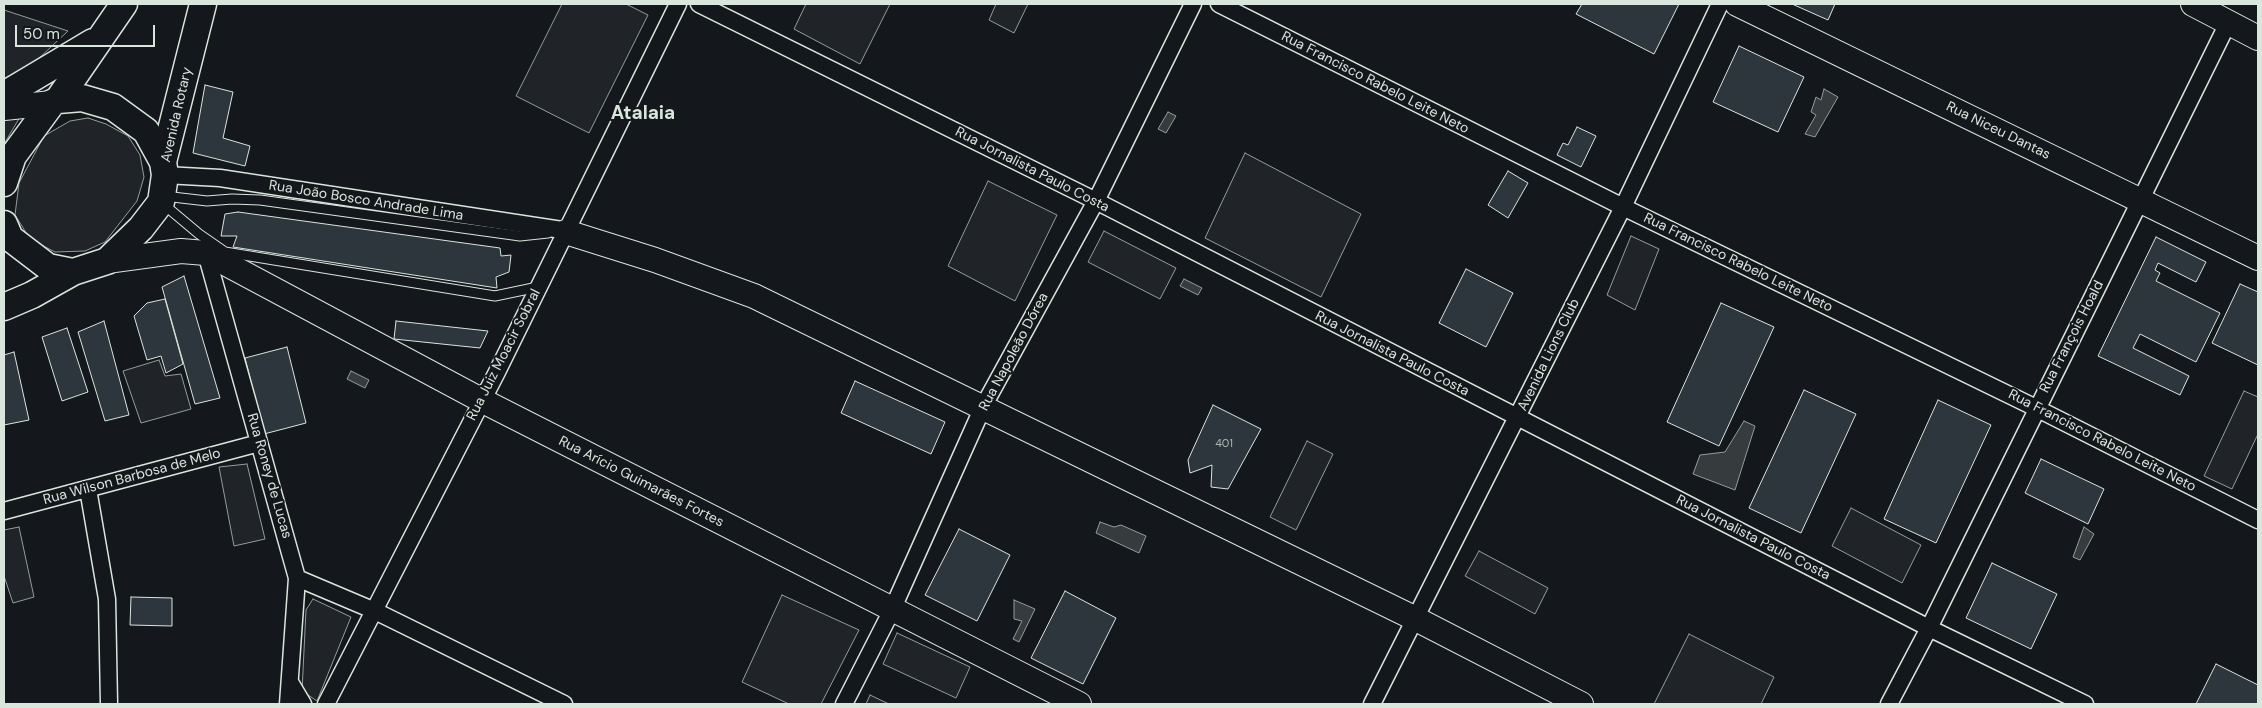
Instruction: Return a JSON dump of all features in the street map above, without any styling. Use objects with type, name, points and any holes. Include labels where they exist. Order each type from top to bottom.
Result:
[{"type":"main road","points":[[4,183],[13,156],[124,4]]},
{"type":"main road","name":"Avenida Rotary","points":[[4,307],[32,295],[73,272],[107,261],[141,228],[162,184],[203,4]]},
{"type":"main road","points":[[4,95],[98,39]]},
{"type":"main road","points":[[55,101],[82,98],[114,107],[146,131],[162,184]]},
{"type":"main road","points":[[4,224],[10,238],[48,266],[73,272]]},
{"type":"street","name":"Rua Juiz Moacir Sobral","points":[[326,704],[482,400],[678,4]]},
{"type":"street","name":"Rua Jornalista Paulo Costa","points":[[700,4],[1096,202],[1929,628],[2085,704]]},
{"type":"street","name":"Rua Napoleão Dórea","points":[[844,704],[892,610],[983,407],[1096,202],[1193,4]]},
{"type":"street","name":"Rua Francisco Rabelo Leite Neto","points":[[1219,4],[1623,208],[2036,408],[2258,520]]},
{"type":"street","name":"Avenida Lions Club","points":[[1372,704],[1623,208],[1720,4]]},
{"type":"street","name":"Rua Niceu Dantas","points":[[1737,4],[2258,258]]},
{"type":"street","points":[[2193,4],[2258,38]]},
{"type":"street","name":"Rua François Hoald","points":[[1889,704],[1929,628],[2228,22]]},
{"type":"street","points":[[4,108],[55,101]]},
{"type":"street","name":"Rua João Bosco Andrade Lima","points":[[162,184],[220,178],[564,231]]},
{"type":"street","points":[[564,231],[655,260],[754,296],[1416,619],[1581,704]]},
{"type":"street","points":[[107,261],[181,251],[206,253]]},
{"type":"street","name":"Rua Arício Guimarães Fortes","points":[[206,253],[482,400],[1079,704]]},
{"type":"street","name":"Rua Roney de Lucas","points":[[206,253],[297,578],[288,704]]},
{"type":"street","name":"Rua Wilson Barbosa de Melo","points":[[4,511],[259,443]]},
{"type":"street","points":[[88,489],[107,599],[109,704]]},
{"type":"street","points":[[297,578],[375,611],[564,704]]},
{"type":"street","points":[[290,682],[303,704]]},
{"type":"lane","points":[[162,184],[207,201],[232,199],[260,200],[520,236],[564,231]]},
{"type":"lane","points":[[162,184],[198,234],[225,252],[495,296],[538,287]]},
{"type":"shaded area","points":[[562,4],[626,4],[648,15],[589,133],[516,96]]},
{"type":"shaded area","points":[[806,4],[890,4],[860,64],[794,29]]},
{"type":"shaded area","points":[[996,4],[1028,4],[1014,33],[989,20]]},
{"type":"shaded area","points":[[4,10],[68,31],[20,76],[4,84]]},
{"type":"shaded area","points":[[1824,89],[1838,97],[1815,137],[1805,134],[1816,115],[1811,112],[1816,97],[1821,100]]},
{"type":"shaded area","points":[[23,112],[4,144],[4,114]]},
{"type":"shaded area","points":[[1168,112],[1176,116],[1166,133],[1158,129]]},
{"type":"shaded area","points":[[88,118],[106,124],[128,136],[140,155],[144,177],[137,201],[105,242],[85,251],[55,252],[30,239],[15,215],[19,183],[44,136],[70,121]]},
{"type":"shaded area","points":[[1245,153],[1361,214],[1321,297],[1205,238]]},
{"type":"shaded area","points":[[988,181],[1057,215],[1015,301],[948,266]]},
{"type":"shaded area","points":[[1104,231],[1176,268],[1160,299],[1088,262]]},
{"type":"shaded area","points":[[1631,236],[1659,249],[1635,310],[1607,295]]},
{"type":"shaded area","points":[[1184,279],[1202,288],[1198,295],[1180,286]]},
{"type":"shaded area","points":[[159,360],[165,376],[181,374],[191,409],[141,423],[123,371]]},
{"type":"shaded area","points":[[351,371],[369,380],[365,388],[347,379]]},
{"type":"shaded area","points":[[2244,391],[2258,397],[2258,434],[2232,489],[2204,476]]},
{"type":"shaded area","points":[[1744,421],[1755,426],[1735,490],[1693,474],[1700,455],[1725,452]]},
{"type":"shaded area","points":[[1307,441],[1333,454],[1296,530],[1270,517]]},
{"type":"shaded area","points":[[247,464],[265,539],[234,546],[219,467]]},
{"type":"shaded area","points":[[1851,508],[1921,545],[1902,583],[1832,546]]},
{"type":"shaded area","points":[[1100,522],[1114,527],[1121,525],[1146,536],[1139,553],[1096,533]]},
{"type":"shaded area","points":[[19,527],[34,597],[13,603],[4,576],[4,530]]},
{"type":"shaded area","points":[[2084,527],[2094,534],[2080,560],[2073,557]]},
{"type":"shaded area","points":[[1479,551],[1548,588],[1535,614],[1465,576]]},
{"type":"shaded area","points":[[782,595],[859,630],[821,704],[789,704],[742,682]]},
{"type":"shaded area","points":[[313,599],[351,617],[317,701],[302,691],[306,610]]},
{"type":"shaded area","points":[[1014,600],[1035,609],[1019,642],[1013,639],[1022,621],[1014,619]]},
{"type":"shaded area","points":[[897,633],[970,667],[956,698],[883,664]]},
{"type":"shaded area","points":[[1689,634],[1774,677],[1761,704],[1654,704]]},
{"type":"shaded area","points":[[870,695],[889,704],[866,704]]},
{"type":"building","points":[[1582,4],[1679,4],[1654,54],[1576,14]]},
{"type":"building","points":[[1792,4],[1835,4],[1828,20]]},
{"type":"building","points":[[1739,46],[1804,77],[1778,132],[1713,102]]},
{"type":"building","points":[[205,85],[233,92],[223,138],[250,146],[245,166],[193,153]]},
{"type":"building","points":[[1577,127],[1596,136],[1581,167],[1557,155],[1563,143],[1568,145]]},
{"type":"building","points":[[1508,171],[1528,183],[1508,218],[1488,205]]},
{"type":"building","points":[[238,212],[500,248],[501,256],[511,255],[509,272],[496,277],[497,288],[233,247],[237,236],[221,236],[225,214]]},
{"type":"building","points":[[2156,237],[2206,262],[2196,282],[2158,263],[2155,270],[2160,273],[2156,281],[2220,313],[2196,362],[2140,334],[2133,348],[2189,376],[2180,395],[2098,356]]},
{"type":"building","points":[[1466,269],[1513,293],[1486,347],[1439,323]]},
{"type":"building","points":[[184,276],[220,398],[195,404],[162,287]]},
{"type":"building","points":[[2240,284],[2258,292],[2258,365],[2212,343]]},
{"type":"building","points":[[165,299],[183,364],[166,373],[161,356],[147,360],[134,316],[147,303]]},
{"type":"building","points":[[1721,303],[1774,327],[1719,446],[1667,422]]},
{"type":"building","points":[[104,321],[129,415],[105,421],[78,332]]},
{"type":"building","points":[[396,321],[488,331],[480,348],[394,339]]},
{"type":"building","points":[[67,328],[88,392],[62,401],[42,337]]},
{"type":"building","points":[[287,347],[306,423],[264,434],[245,358]]},
{"type":"building","points":[[14,352],[29,420],[4,425],[4,355]]},
{"type":"building","points":[[855,381],[945,422],[931,454],[841,413]]},
{"type":"building","points":[[1804,390],[1856,414],[1801,533],[1749,508]]},
{"type":"building","points":[[1938,400],[1991,425],[1936,543],[1884,519]]},
{"type":"building","points":[[1213,405],[1261,429],[1228,489],[1211,487],[1212,465],[1190,473],[1188,460]]},
{"type":"building","points":[[2041,459],[2104,489],[2088,524],[2025,493]]},
{"type":"building","points":[[959,529],[1010,555],[977,621],[925,595]]},
{"type":"building","points":[[1992,563],[2057,594],[2031,649],[1966,618]]},
{"type":"building","points":[[1065,591],[1116,618],[1083,684],[1031,658]]},
{"type":"building","points":[[131,597],[172,598],[172,626],[130,625]]},
{"type":"building","points":[[2216,664],[2258,685],[2258,704],[2196,704]]},
{"type":"district","name":"Atalaia","points":[[643,114]]}]
